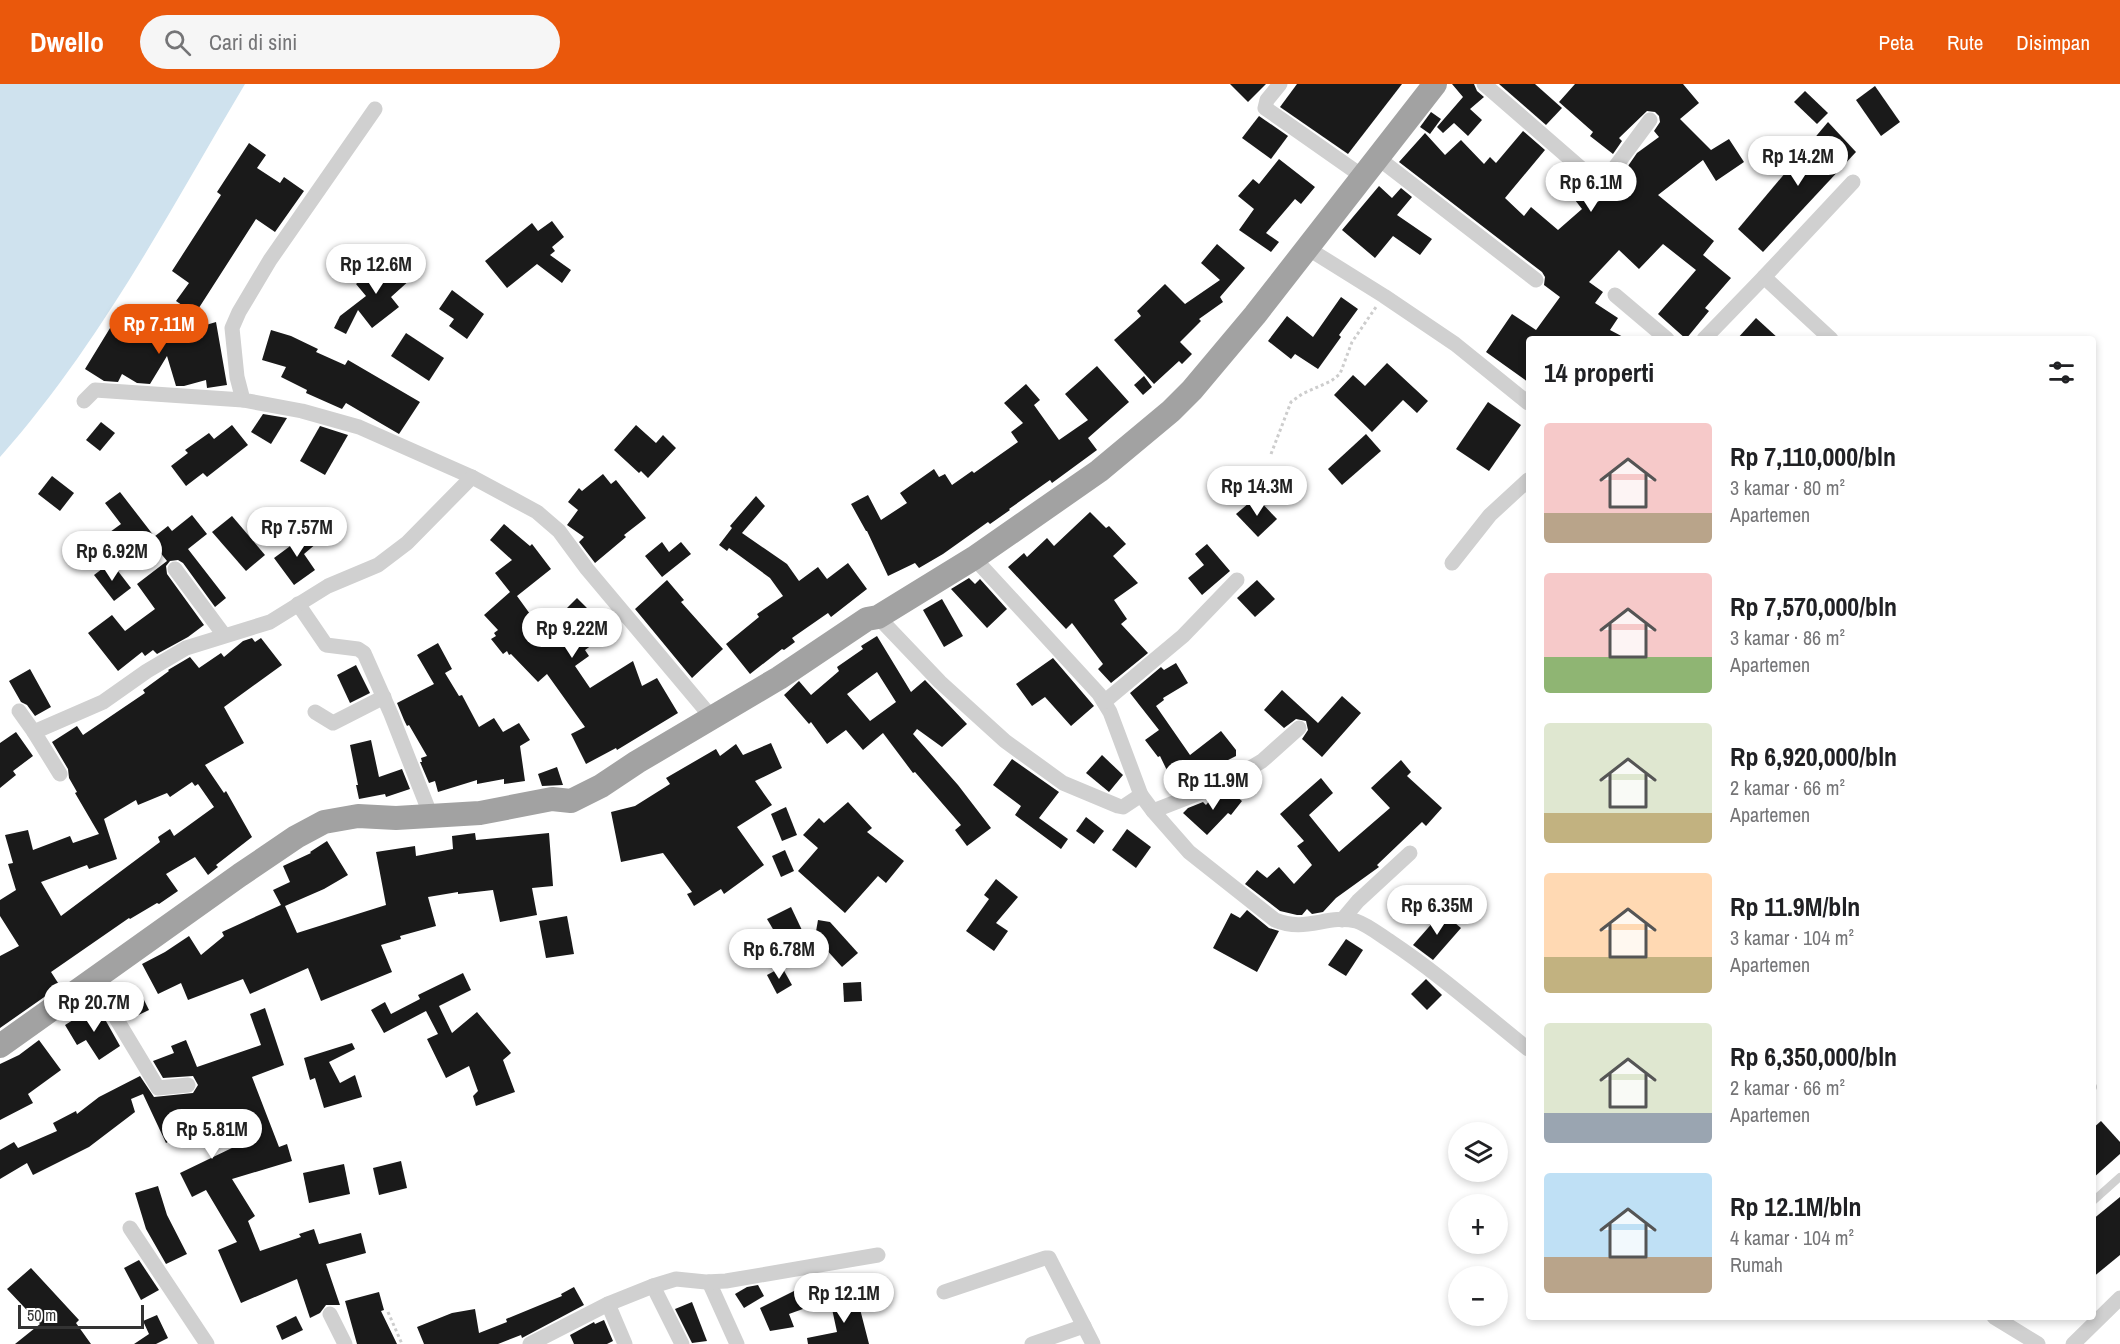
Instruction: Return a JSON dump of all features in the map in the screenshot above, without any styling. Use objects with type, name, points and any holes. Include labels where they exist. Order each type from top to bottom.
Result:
[{"type":"highway","points":[[0,1046],[240,875],[296,837],[324,822],[358,816],[396,818],[480,813],[552,799],[571,801],[601,786],[637,762],[713,719],[867,619],[878,617],[974,558],[1099,471],[1171,411],[1212,368],[1435,84]]},
{"type":"street","points":[[1280,84],[1267,100],[1265,108],[1362,176]]},
{"type":"street","points":[[1484,84],[1599,184],[1604,182],[1650,120]]},
{"type":"street","points":[[243,399],[237,377],[232,328],[239,312],[270,260],[375,109]]},
{"type":"street","points":[[1378,158],[1536,280]]},
{"type":"street","points":[[1707,336],[1853,182]]},
{"type":"street","points":[[1307,248],[1455,344],[1526,401]]},
{"type":"street","points":[[1764,277],[1828,336]]},
{"type":"street","points":[[1615,295],[1663,336]]},
{"type":"street","points":[[84,401],[90,393],[96,390],[243,399],[302,411],[359,427],[472,477],[537,512],[559,531],[587,569],[713,719]]},
{"type":"street","points":[[34,732],[103,702],[147,671],[186,648],[270,622],[328,586],[387,560],[407,543],[472,477]]},
{"type":"street","points":[[1452,563],[1490,515],[1526,482]]},
{"type":"street","points":[[974,558],[1104,702],[1110,712],[1141,795],[1189,852],[1275,920],[1287,925],[1299,926],[1342,920],[1364,924],[1419,961],[1526,1047]]},
{"type":"street","points":[[175,569],[224,635]]},
{"type":"street","points":[[1104,702],[1183,636],[1237,580]]},
{"type":"street","points":[[298,604],[328,646],[358,649],[363,652],[384,697],[431,816]]},
{"type":"street","points":[[878,617],[940,682],[1005,741],[1064,783],[1124,807],[1141,795]]},
{"type":"street","points":[[315,712],[333,723],[384,697]]},
{"type":"street","points":[[19,711],[60,774]]},
{"type":"street","points":[[1153,812],[1225,783],[1262,761],[1299,728]]},
{"type":"street","points":[[1342,920],[1358,901],[1410,854]]},
{"type":"street","points":[[93,980],[158,1088],[188,1085]]},
{"type":"street","points":[[130,1228],[207,1344]]},
{"type":"street","points":[[530,1344],[608,1304],[676,1279],[726,1281],[878,1255]]},
{"type":"street","points":[[944,1292],[1049,1258],[1093,1344]]},
{"type":"street","points":[[709,1282],[737,1344]]},
{"type":"street","points":[[653,1286],[682,1344]]},
{"type":"street","points":[[2073,1344],[2120,1298]]},
{"type":"street","points":[[608,1304],[625,1344]]},
{"type":"street","points":[[330,1314],[345,1344]]},
{"type":"street","points":[[1999,1320],[2038,1344]]},
{"type":"street","points":[[1032,1344],[1084,1326]]},
{"type":"lane","points":[[2096,1198],[2120,1177]]},
{"type":"path","points":[[1271,454],[1291,402],[1302,393],[1331,381],[1340,374],[1352,342],[1384,296]]},
{"type":"path","points":[[388,1312],[402,1344]]},
{"type":"water","points":[[0,84],[245,84],[102,323],[36,414],[0,457]]},
{"type":"building","points":[[1230,84],[1266,84],[1248,102]]},
{"type":"building","points":[[1297,84],[1402,84],[1348,154],[1280,107]]},
{"type":"building","points":[[1452,84],[1474,84],[1477,91],[1484,97],[1470,109],[1482,120],[1468,136],[1454,123],[1443,133],[1437,127],[1463,97]]},
{"type":"building","points":[[1499,84],[1535,84],[1562,108],[1546,125]]},
{"type":"building","points":[[1575,84],[1683,84],[1699,103],[1680,119],[1711,150],[1729,139],[1744,162],[1716,181],[1703,160],[1658,195],[1714,241],[1703,255],[1731,278],[1705,308],[1709,311],[1688,336],[1683,336],[1658,314],[1696,270],[1663,244],[1639,269],[1619,250],[1589,282],[1603,292],[1595,303],[1618,318],[1610,330],[1621,336],[1526,336],[1526,381],[1486,352],[1512,314],[1536,330],[1560,297],[1544,285],[1545,277],[1542,272],[1399,162],[1425,133],[1445,155],[1461,140],[1484,164],[1490,157],[1496,163],[1523,131],[1545,150],[1505,198],[1524,216],[1531,207],[1558,230],[1582,209],[1575,200],[1587,189],[1598,202],[1619,179],[1637,153],[1659,137],[1654,131],[1660,122],[1655,112],[1647,111],[1619,138],[1622,141],[1613,154],[1590,136],[1593,132],[1559,102]]},
{"type":"building","points":[[1875,86],[1900,122],[1881,136],[1856,100]]},
{"type":"building","points":[[1805,91],[1828,113],[1817,124],[1794,102]]},
{"type":"building","points":[[1431,112],[1441,119],[1430,134],[1420,127]]},
{"type":"building","points":[[1259,116],[1288,136],[1271,159],[1242,138]]},
{"type":"building","points":[[1828,122],[1856,152],[1763,252],[1738,229]]},
{"type":"building","points":[[249,143],[266,155],[257,168],[280,183],[284,177],[304,191],[275,232],[256,219],[195,314],[176,301],[189,283],[172,271],[221,195],[217,192]]},
{"type":"building","points":[[1279,159],[1315,187],[1301,204],[1295,199],[1266,233],[1279,242],[1271,252],[1239,230],[1254,209],[1238,196],[1253,179],[1259,184]]},
{"type":"building","points":[[1379,186],[1392,198],[1401,188],[1412,197],[1397,215],[1432,239],[1420,255],[1393,236],[1375,258],[1342,230]]},
{"type":"building","points":[[552,221],[564,237],[552,247],[555,251],[550,255],[571,270],[562,283],[537,264],[507,288],[485,261],[532,223],[538,231]]},
{"type":"building","points":[[1217,244],[1245,268],[1220,297],[1223,302],[1199,319],[1201,321],[1180,342],[1192,354],[1182,364],[1179,361],[1154,384],[1114,340],[1141,316],[1137,311],[1165,284],[1185,304],[1220,280],[1201,263]]},
{"type":"building","points":[[390,255],[411,279],[391,297],[399,307],[372,328],[358,310],[346,334],[334,328],[340,316],[366,296],[356,284]]},
{"type":"building","points":[[452,290],[484,314],[467,339],[449,326],[454,319],[439,309]]},
{"type":"building","points":[[1341,297],[1358,309],[1318,369],[1295,354],[1291,359],[1268,341],[1287,316],[1313,337]]},
{"type":"building","points":[[118,315],[148,332],[168,329],[169,336],[216,322],[227,385],[207,388],[206,380],[176,386],[167,356],[150,384],[137,383],[122,374],[118,382],[104,381],[85,369]]},
{"type":"building","points":[[1756,318],[1776,336],[1740,336]]},
{"type":"building","points":[[271,330],[291,336],[318,349],[316,352],[345,365],[348,360],[420,402],[399,434],[346,403],[342,409],[306,393],[307,390],[281,377],[286,367],[262,360]]},
{"type":"building","points":[[406,333],[444,358],[429,381],[391,356]]},
{"type":"building","points":[[1387,363],[1428,401],[1417,413],[1403,400],[1372,432],[1334,395],[1353,375],[1365,386]]},
{"type":"building","points":[[1097,366],[1129,402],[1088,438],[1097,450],[1052,483],[1050,480],[990,524],[988,522],[943,554],[919,568],[915,563],[888,576],[867,531],[851,504],[868,495],[881,520],[907,503],[900,493],[934,469],[939,477],[945,474],[952,485],[972,471],[974,473],[1018,442],[1011,432],[1023,423],[1004,403],[1026,384],[1040,400],[1034,405],[1059,440],[1088,420],[1065,394]]},
{"type":"building","points":[[1144,376],[1152,387],[1143,395],[1134,385]]},
{"type":"building","points":[[1488,402],[1521,425],[1489,471],[1456,449]]},
{"type":"building","points":[[263,414],[287,418],[271,444],[251,432]]},
{"type":"building","points":[[101,422],[115,433],[100,451],[86,440]]},
{"type":"building","points":[[232,425],[248,445],[207,477],[203,473],[186,486],[171,466],[188,453],[185,450],[209,433],[214,439]]},
{"type":"building","points":[[636,425],[656,443],[663,435],[676,448],[648,478],[641,471],[639,473],[614,450]]},
{"type":"building","points":[[320,426],[348,435],[325,475],[300,461]]},
{"type":"building","points":[[1366,434],[1381,451],[1342,485],[1328,469]]},
{"type":"building","points":[[603,474],[611,484],[616,480],[646,518],[624,535],[626,537],[595,563],[579,542],[584,537],[567,525],[578,510],[568,502],[579,488],[582,491]]},
{"type":"building","points":[[52,476],[74,493],[60,511],[38,494]]},
{"type":"building","points":[[120,492],[154,536],[117,563],[99,540],[121,524],[105,503]]},
{"type":"building","points":[[756,496],[765,506],[742,533],[787,564],[799,581],[818,567],[827,579],[848,563],[867,589],[831,617],[828,613],[792,638],[795,642],[784,650],[782,649],[750,674],[726,644],[759,617],[757,614],[783,596],[770,578],[729,548],[727,551],[719,545],[732,528],[730,526]]},
{"type":"building","points":[[1256,497],[1277,519],[1258,537],[1236,514]]},
{"type":"building","points":[[1090,512],[1106,528],[1109,526],[1126,544],[1113,556],[1138,583],[1114,600],[1127,619],[1121,624],[1148,653],[1111,683],[1098,669],[1103,664],[1072,623],[1066,629],[1008,567],[1024,553],[1027,557],[1047,538],[1054,546]]},
{"type":"building","points":[[192,515],[207,534],[188,549],[226,598],[215,607],[183,563],[178,560],[170,561],[166,566],[167,574],[204,625],[188,637],[157,654],[153,650],[145,656],[142,652],[118,671],[88,633],[112,615],[125,631],[155,609],[137,584],[167,561],[150,540],[168,526],[172,531]]},
{"type":"building","points":[[232,516],[265,555],[246,571],[212,532]]},
{"type":"building","points":[[504,524],[530,546],[532,544],[551,569],[517,596],[543,632],[577,598],[588,609],[585,613],[602,638],[585,650],[589,656],[575,666],[590,688],[633,661],[642,686],[657,678],[678,713],[617,750],[616,748],[586,764],[571,734],[585,727],[547,674],[538,682],[511,654],[509,655],[507,651],[503,654],[491,639],[496,636],[494,633],[498,630],[484,615],[510,592],[495,573],[512,560],[490,540]]},
{"type":"building","points":[[305,529],[317,543],[304,554],[315,570],[294,585],[274,558],[297,541],[294,538]]},
{"type":"building","points":[[662,542],[669,552],[681,542],[691,554],[662,577],[645,556]]},
{"type":"building","points":[[1207,544],[1230,571],[1202,595],[1188,578],[1204,565],[1195,554]]},
{"type":"building","points":[[111,562],[131,588],[114,601],[94,575]]},
{"type":"building","points":[[969,578],[975,584],[980,579],[1007,609],[987,628],[951,589]]},
{"type":"building","points":[[667,580],[684,600],[681,602],[723,649],[692,678],[635,609]]},
{"type":"building","points":[[1257,580],[1275,599],[1255,617],[1237,598]]},
{"type":"building","points":[[942,599],[963,636],[944,647],[923,610]]},
{"type":"building","points":[[877,636],[911,692],[925,680],[967,724],[942,747],[917,729],[913,734],[958,785],[991,828],[967,846],[955,830],[961,825],[915,772],[913,773],[883,733],[863,750],[846,730],[827,744],[811,722],[809,724],[784,695],[799,681],[811,695],[839,671],[837,667],[863,649],[861,646]],"holes":[[[877,672],[896,702],[870,721],[847,694]]]},
{"type":"building","points":[[252,638],[255,642],[261,638],[282,665],[224,707],[244,743],[205,765],[224,793],[226,791],[252,837],[216,865],[218,867],[208,875],[195,857],[166,874],[178,891],[159,904],[129,918],[51,972],[60,986],[0,1028],[0,956],[19,946],[0,916],[0,900],[16,890],[8,864],[13,863],[5,835],[28,830],[33,850],[70,836],[73,843],[99,834],[75,793],[77,792],[69,778],[68,769],[52,742],[77,726],[83,735],[145,693],[143,690],[168,670],[190,657],[199,668],[221,653],[224,657],[243,641]],"holes":[[[192,782],[195,786],[198,784],[214,807],[174,836],[170,829],[158,837],[160,842],[61,916],[41,882],[87,865],[89,869],[117,859],[104,819],[136,800],[138,805],[167,793],[170,797]]]},
{"type":"building","points":[[438,643],[452,669],[445,673],[459,696],[462,695],[479,727],[494,718],[503,732],[519,723],[530,740],[520,746],[525,781],[504,784],[504,779],[477,784],[477,780],[438,792],[435,781],[429,783],[420,762],[422,762],[421,758],[427,756],[409,725],[407,726],[397,703],[434,684],[417,655]]},
{"type":"building","points":[[1053,658],[1094,706],[1071,726],[1045,697],[1032,706],[1016,684]]},
{"type":"building","points":[[1176,663],[1188,683],[1163,698],[1164,700],[1156,706],[1190,755],[1221,731],[1236,750],[1236,756],[1175,787],[1160,756],[1158,757],[1145,740],[1159,730],[1130,693],[1161,667],[1164,670]]},
{"type":"building","points":[[356,665],[370,693],[350,703],[337,675]]},
{"type":"building","points":[[30,669],[51,707],[35,716],[27,705],[21,702],[9,681]]},
{"type":"building","points":[[1282,690],[1318,723],[1342,696],[1361,713],[1322,757],[1302,739],[1308,730],[1306,721],[1296,719],[1284,728],[1264,710]]},
{"type":"building","points":[[16,732],[33,756],[13,771],[16,775],[0,788],[0,743]]},
{"type":"building","points":[[371,740],[379,777],[402,769],[410,789],[386,797],[385,794],[359,799],[350,745]]},
{"type":"building","points":[[771,743],[782,768],[755,781],[772,805],[737,827],[764,865],[724,894],[721,889],[694,906],[687,894],[692,892],[663,853],[621,862],[611,812],[635,806],[670,784],[666,778],[716,749],[720,756],[736,744],[743,755]]},
{"type":"building","points":[[1102,755],[1123,775],[1109,792],[1086,773]]},
{"type":"building","points":[[1012,759],[1059,792],[1039,818],[1068,839],[1061,849],[1015,815],[1021,806],[993,785]]},
{"type":"building","points":[[1401,760],[1411,772],[1407,776],[1442,808],[1426,826],[1422,822],[1377,865],[1379,867],[1336,898],[1323,912],[1312,914],[1307,909],[1302,915],[1297,915],[1280,911],[1245,884],[1257,870],[1267,878],[1279,867],[1294,884],[1312,865],[1297,846],[1304,841],[1280,814],[1321,778],[1333,793],[1309,815],[1339,852],[1390,808],[1371,788]]},
{"type":"building","points":[[557,767],[563,785],[542,786],[538,774]]},
{"type":"building","points":[[1230,791],[1242,801],[1231,815],[1228,813],[1207,835],[1183,813],[1188,808],[1203,802],[1206,805],[1211,799]]},
{"type":"building","points":[[848,802],[872,828],[867,832],[904,861],[886,883],[878,876],[845,913],[798,871],[818,848],[803,835],[819,818],[824,823]]},
{"type":"building","points":[[786,807],[797,835],[782,841],[771,814]]},
{"type":"building","points":[[1086,817],[1104,831],[1094,844],[1076,831]]},
{"type":"building","points":[[1127,829],[1151,847],[1136,868],[1112,850]]},
{"type":"building","points":[[475,833],[476,840],[549,833],[553,886],[532,888],[537,915],[500,922],[493,890],[428,897],[436,926],[400,936],[401,939],[381,945],[392,972],[321,1001],[308,968],[250,994],[243,979],[188,1000],[181,983],[158,994],[142,964],[189,936],[201,955],[224,936],[222,932],[281,905],[273,890],[290,882],[283,866],[311,853],[327,841],[348,875],[324,889],[285,906],[297,933],[386,905],[376,852],[415,846],[416,856],[453,849],[452,836]]},
{"type":"building","points":[[785,850],[794,871],[781,877],[772,856]]},
{"type":"building","points":[[996,879],[1018,897],[996,923],[1008,931],[994,951],[966,931],[989,899],[984,895]]},
{"type":"building","points":[[791,907],[809,945],[790,958],[767,919]]},
{"type":"building","points":[[1247,910],[1269,928],[1279,931],[1257,972],[1213,948],[1231,913],[1240,918]]},
{"type":"building","points":[[1442,912],[1461,928],[1433,960],[1413,945]]},
{"type":"building","points":[[567,916],[574,954],[546,958],[539,921]]},
{"type":"building","points":[[818,920],[830,922],[858,953],[842,967],[815,937]]},
{"type":"building","points":[[1346,939],[1363,950],[1346,976],[1328,965]]},
{"type":"building","points":[[782,967],[792,985],[777,994],[767,975]]},
{"type":"building","points":[[463,973],[471,990],[439,1006],[452,1033],[477,1012],[511,1053],[503,1060],[515,1092],[476,1106],[473,1096],[478,1091],[469,1066],[446,1078],[427,1039],[438,1034],[426,1011],[384,1033],[371,1010],[385,1002],[391,1014],[420,999],[418,995]]},
{"type":"building","points":[[1426,979],[1442,995],[1427,1010],[1411,994]]},
{"type":"building","points":[[861,982],[862,1001],[844,1002],[843,983]]},
{"type":"building","points":[[142,996],[149,1010],[128,1020],[120,1006]]},
{"type":"building","points":[[94,1007],[99,1015],[102,1014],[120,1046],[99,1060],[86,1040],[77,1045],[65,1025]]},
{"type":"building","points":[[265,1008],[284,1065],[252,1077],[279,1147],[287,1144],[292,1161],[232,1179],[255,1216],[248,1221],[260,1251],[301,1237],[299,1234],[314,1229],[319,1244],[361,1233],[366,1253],[326,1264],[340,1305],[326,1305],[320,1313],[310,1318],[297,1279],[241,1303],[218,1250],[237,1242],[206,1190],[192,1197],[180,1173],[236,1146],[227,1122],[178,1143],[175,1138],[166,1143],[143,1094],[131,1099],[135,1112],[89,1147],[33,1175],[27,1163],[0,1179],[0,1150],[14,1142],[18,1148],[57,1131],[53,1123],[76,1111],[77,1114],[99,1097],[140,1076],[154,1097],[193,1093],[198,1085],[193,1076],[163,1078],[153,1061],[174,1053],[171,1046],[186,1040],[197,1067],[261,1045],[250,1014]]},
{"type":"building","points":[[39,1040],[61,1070],[28,1094],[33,1103],[0,1120],[0,1064],[19,1055]]},
{"type":"building","points":[[352,1043],[355,1049],[329,1062],[340,1083],[355,1075],[362,1097],[324,1108],[315,1078],[310,1080],[304,1058]]},
{"type":"building","points":[[2101,1121],[2120,1142],[2120,1154],[2096,1175],[2096,1125]]},
{"type":"building","points":[[401,1161],[407,1188],[379,1195],[373,1168]]},
{"type":"building","points":[[344,1164],[350,1194],[309,1203],[303,1173]]},
{"type":"building","points":[[158,1186],[167,1215],[187,1254],[166,1264],[146,1229],[135,1193]]},
{"type":"building","points":[[2120,1197],[2120,1255],[2096,1275],[2096,1217]]},
{"type":"building","points":[[139,1260],[159,1290],[141,1300],[124,1268]]},
{"type":"building","points":[[31,1268],[79,1320],[76,1323],[91,1344],[15,1344],[40,1324],[7,1289]]},
{"type":"building","points":[[821,1278],[828,1300],[789,1314],[794,1327],[770,1331],[760,1308],[796,1290],[795,1287]]},
{"type":"building","points":[[758,1285],[764,1296],[744,1308],[735,1294],[747,1287]]},
{"type":"building","points":[[574,1287],[584,1305],[522,1338],[521,1335],[498,1344],[424,1344],[417,1327],[452,1313],[475,1309],[479,1333],[562,1296],[561,1294]]},
{"type":"building","points":[[844,1290],[851,1311],[860,1309],[869,1344],[808,1344],[807,1338],[837,1332],[829,1295]]},
{"type":"building","points":[[379,1292],[384,1310],[381,1311],[397,1344],[357,1344],[345,1301]]},
{"type":"building","points":[[692,1302],[707,1341],[692,1343],[675,1309]]},
{"type":"building","points":[[157,1315],[168,1338],[156,1344],[134,1344],[149,1334],[143,1321]]},
{"type":"building","points":[[296,1316],[303,1330],[282,1340],[276,1326]]},
{"type":"building","points":[[604,1320],[613,1341],[607,1344],[574,1344],[570,1335],[594,1322],[595,1324]]}]
